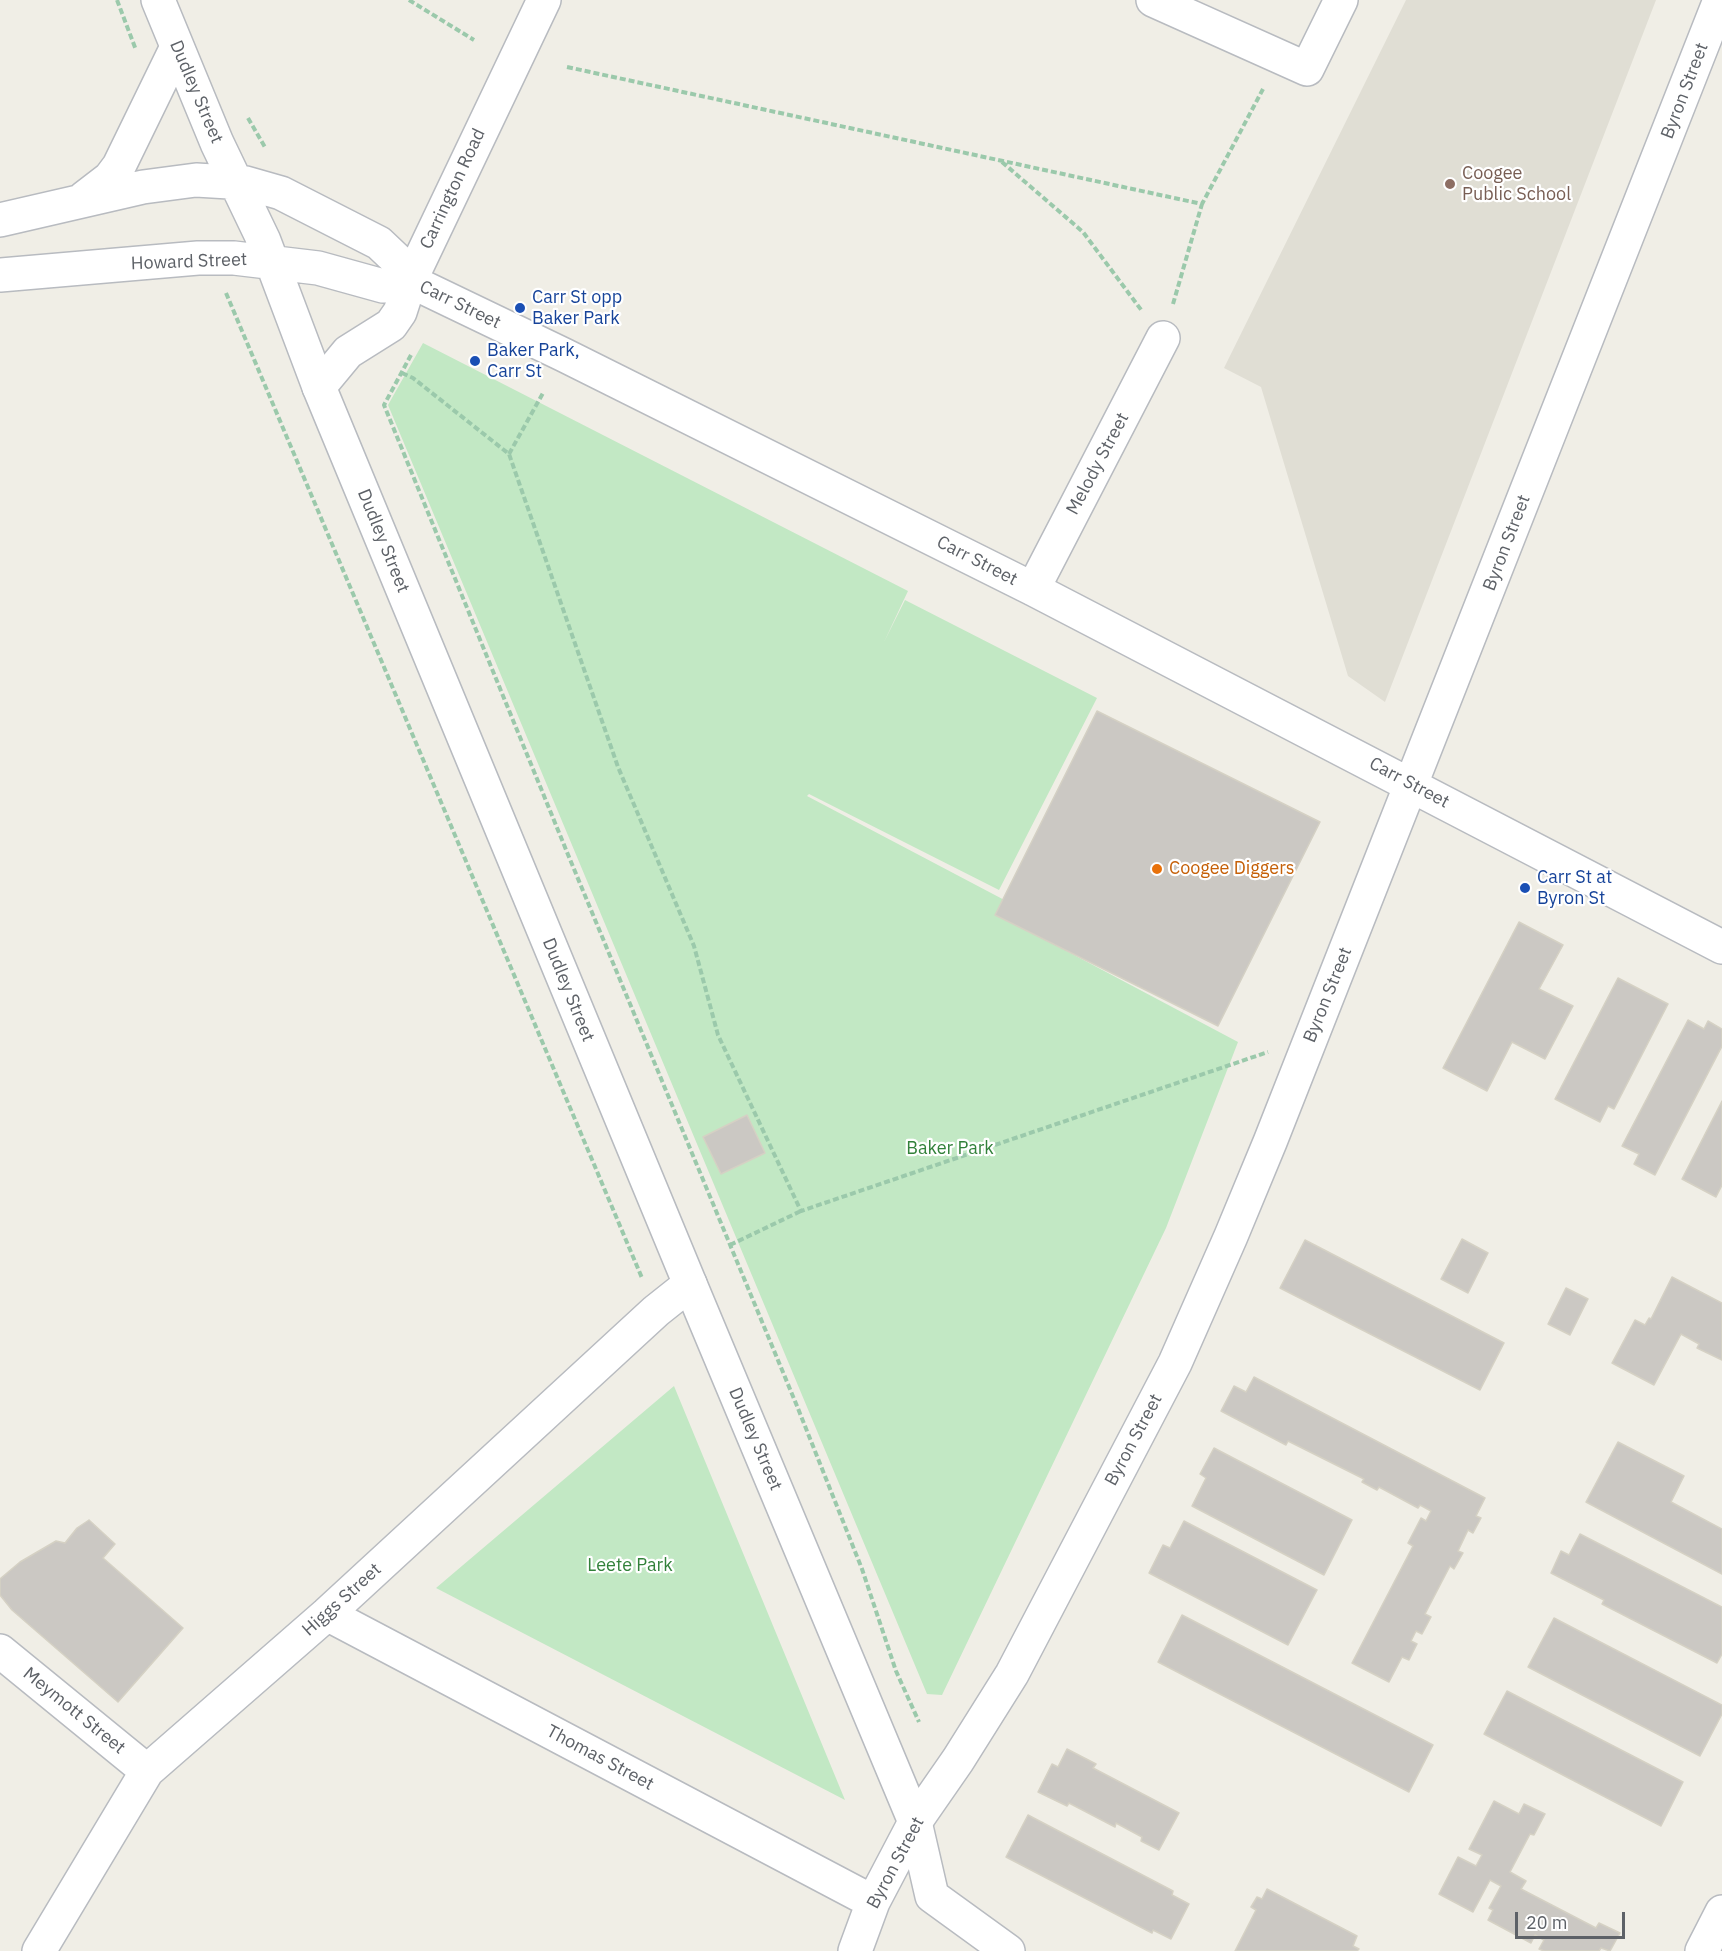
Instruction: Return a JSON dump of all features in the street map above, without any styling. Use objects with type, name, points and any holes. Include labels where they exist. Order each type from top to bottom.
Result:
[{"type":"street","name":"Dudley Street","points":[[158,0],[217,143],[248,204],[272,261],[319,387],[915,1822],[932,1896],[1008,1951]]},
{"type":"street","name":"Carrington Road","points":[[319,387],[348,352],[391,325],[399,312],[410,281],[544,0]]},
{"type":"street","points":[[1153,0],[1307,69],[1341,0]]},
{"type":"street","name":"Byron Street","points":[[855,1951],[873,1902],[915,1822],[958,1760],[1012,1674],[1175,1363],[1231,1236],[1412,785],[1720,0]]},
{"type":"street","points":[[78,202],[110,178],[119,166],[177,47]]},
{"type":"street","points":[[0,220],[165,183],[196,180],[235,182]]},
{"type":"street","name":"Carr Street","points":[[235,182],[256,185],[281,193],[379,243],[398,261],[410,281],[575,360],[1033,589],[1722,947]]},
{"type":"street","name":"Howard Street","points":[[0,276],[212,258],[272,261],[318,268],[383,286],[399,285],[410,281]]},
{"type":"street","name":"Melody Street","points":[[1033,589],[1163,338]]},
{"type":"street","name":"Higgs Street","points":[[39,1951],[147,1771],[327,1614],[656,1311],[690,1284]]},
{"type":"street","name":"Thomas Street","points":[[327,1614],[873,1902]]},
{"type":"street","name":"Meymott Street","points":[[0,1651],[147,1771]]},
{"type":"street","points":[[1702,1951],[1722,1912]]},
{"type":"path","points":[[117,0],[154,96]]},
{"type":"path","points":[[409,0],[474,40]]},
{"type":"path","points":[[1163,338],[1202,204],[1279,58]]},
{"type":"path","points":[[567,67],[1202,204]]},
{"type":"path","points":[[1002,161],[1083,232],[1163,338]]},
{"type":"path","points":[[212,258],[656,1311]]},
{"type":"path","points":[[801,1211],[718,1035],[694,946],[618,768],[509,454],[413,378],[402,373],[384,405],[862,1569],[896,1671],[919,1722]]},
{"type":"path","points":[[509,454],[543,393]]},
{"type":"path","points":[[730,1245],[801,1211],[1311,1037]]},
{"type":"shaded area","name":"Coogee Public School","points":[[1406,0],[1656,0],[1385,702],[1348,676],[1261,387],[1224,368]]},
{"type":"green space","name":"Baker Park","points":[[423,343],[908,591],[884,642],[905,600],[1097,698],[999,890],[809,794],[807,796],[1029,913],[1027,930],[1238,1042],[1166,1228],[942,1695],[927,1694],[388,405]]},
{"type":"green space","name":"Leete Park","points":[[674,1386],[845,1800],[436,1588]]},
{"type":"building","name":"Coogee Diggers","points":[[1097,711],[1320,822],[1218,1026],[995,915]]},
{"type":"building","points":[[1519,922],[1563,945],[1539,989],[1573,1006],[1545,1059],[1512,1042],[1487,1091],[1443,1068]]},
{"type":"building","points":[[1618,978],[1668,1004],[1614,1109],[1608,1106],[1600,1122],[1555,1099]]},
{"type":"building","points":[[1688,1020],[1704,1029],[1708,1021],[1722,1029],[1722,1046],[1655,1175],[1634,1164],[1639,1154],[1622,1146]]},
{"type":"building","points":[[1722,1101],[1722,1185],[1716,1197],[1682,1179]]},
{"type":"building","points":[[747,1115],[765,1153],[721,1174],[703,1137]]},
{"type":"building","points":[[1462,1239],[1488,1253],[1468,1293],[1441,1279]]},
{"type":"building","points":[[1305,1240],[1504,1343],[1480,1390],[1280,1288]]},
{"type":"building","points":[[1672,1277],[1722,1303],[1722,1360],[1697,1348],[1699,1344],[1681,1334],[1654,1385],[1612,1363],[1635,1320],[1645,1325],[1649,1318],[1651,1319]]},
{"type":"building","points":[[1566,1288],[1588,1299],[1570,1335],[1548,1324]]},
{"type":"building","points":[[1254,1377],[1485,1498],[1476,1516],[1481,1518],[1473,1533],[1468,1530],[1458,1551],[1463,1553],[1454,1569],[1450,1566],[1425,1614],[1431,1617],[1422,1634],[1416,1631],[1411,1641],[1417,1644],[1409,1660],[1402,1657],[1389,1682],[1352,1663],[1413,1546],[1408,1543],[1421,1518],[1426,1521],[1431,1511],[1420,1505],[1418,1508],[1379,1487],[1377,1490],[1362,1482],[1364,1479],[1288,1441],[1286,1445],[1221,1411],[1234,1386],[1246,1392]]},
{"type":"building","points":[[1618,1442],[1684,1476],[1671,1502],[1722,1529],[1722,1574],[1586,1502]]},
{"type":"building","points":[[1214,1448],[1352,1520],[1324,1575],[1192,1506],[1206,1478],[1200,1474]]},
{"type":"building","points":[[89,1520],[115,1544],[103,1558],[183,1628],[118,1702],[12,1610],[0,1595],[0,1579],[20,1562],[56,1541],[65,1543],[77,1528]]},
{"type":"building","points":[[1184,1521],[1317,1590],[1288,1645],[1149,1573],[1163,1545],[1170,1548]]},
{"type":"building","points":[[1580,1534],[1722,1607],[1722,1654],[1717,1663],[1602,1604],[1604,1600],[1551,1573],[1561,1551],[1569,1555]]},
{"type":"building","points":[[1182,1615],[1433,1745],[1409,1792],[1158,1662]]},
{"type":"building","points":[[1554,1618],[1722,1705],[1722,1714],[1700,1756],[1528,1667]]},
{"type":"building","points":[[1507,1691],[1683,1782],[1661,1826],[1484,1734]]},
{"type":"building","points":[[1067,1749],[1096,1764],[1093,1768],[1179,1813],[1159,1850],[1141,1841],[1142,1837],[1116,1823],[1115,1827],[1069,1803],[1067,1806],[1038,1792],[1052,1764],[1058,1767]]},
{"type":"building","points":[[1494,1801],[1519,1814],[1524,1804],[1545,1814],[1534,1835],[1530,1834],[1510,1872],[1526,1881],[1521,1889],[1596,1928],[1599,1923],[1620,1933],[1610,1951],[1601,1948],[1599,1951],[1544,1951],[1539,1949],[1544,1940],[1535,1935],[1531,1943],[1488,1920],[1493,1910],[1489,1908],[1501,1886],[1490,1880],[1473,1912],[1439,1894],[1458,1857],[1476,1866],[1482,1855],[1469,1849]]},
{"type":"building","points":[[1028,1815],[1173,1891],[1172,1895],[1189,1904],[1171,1939],[1153,1930],[1152,1933],[1006,1857]]},
{"type":"building","points":[[1267,1889],[1357,1936],[1353,1946],[1359,1949],[1357,1951],[1235,1951],[1256,1910],[1251,1907],[1257,1897],[1262,1899]]},
{"type":"place","name":"Coogee Public School","points":[[1450,184]]},
{"type":"place","name":"Carr St opp Baker Park","points":[[520,308]]},
{"type":"place","name":"Baker Park, Carr St","points":[[475,361]]},
{"type":"place","name":"Coogee Diggers","points":[[1157,869]]},
{"type":"place","name":"Carr St at Byron St","points":[[1525,888]]}]
